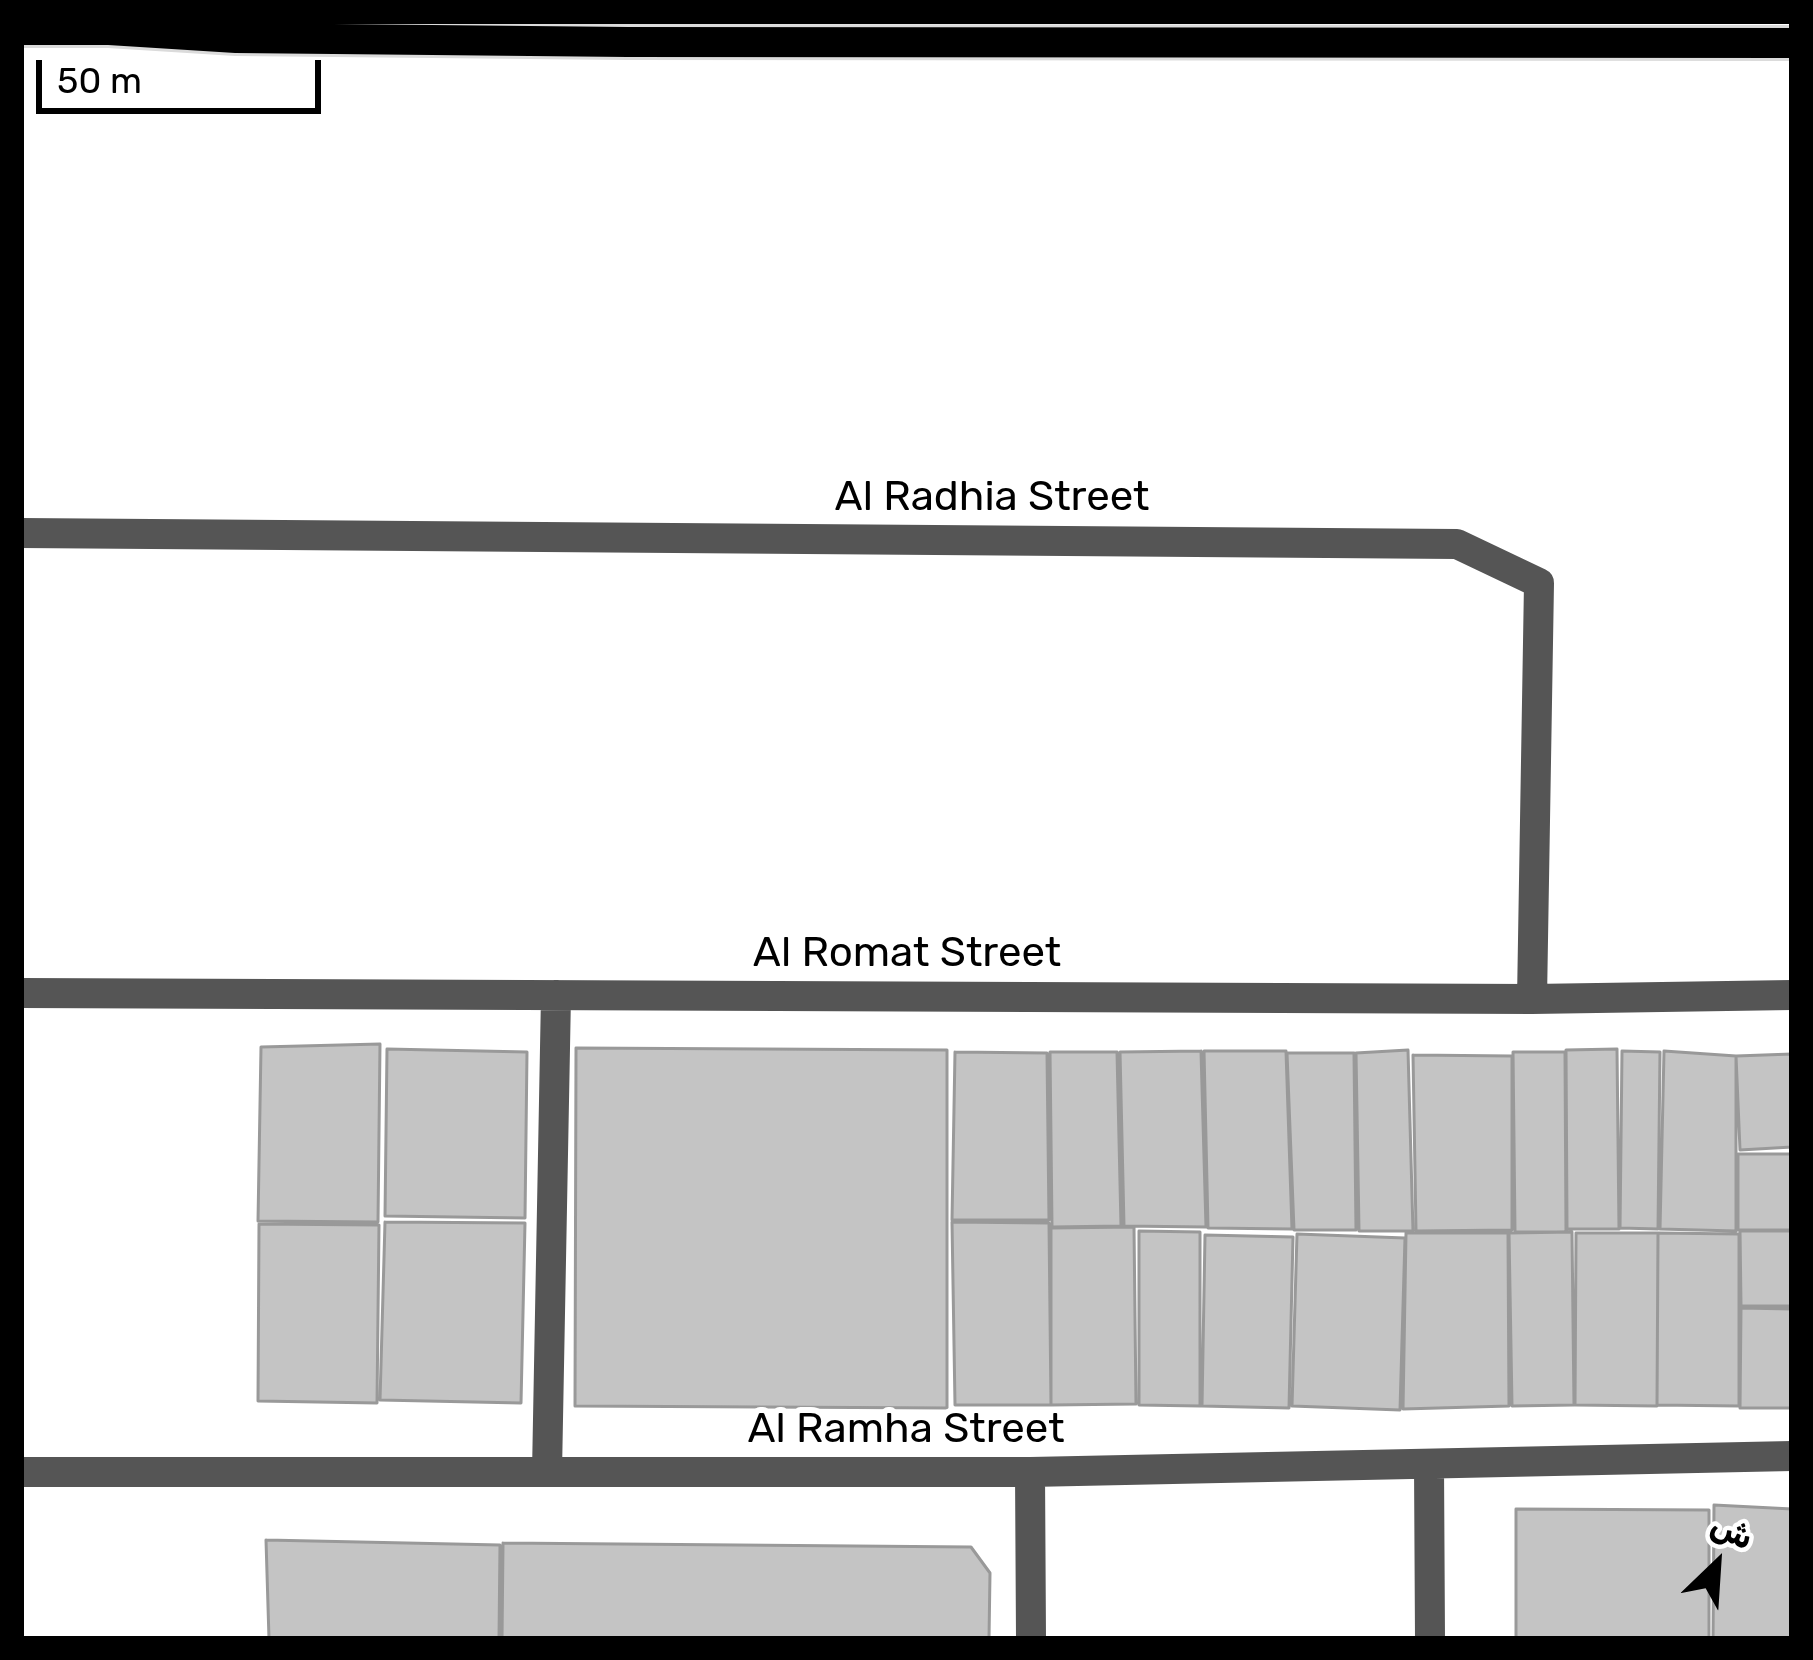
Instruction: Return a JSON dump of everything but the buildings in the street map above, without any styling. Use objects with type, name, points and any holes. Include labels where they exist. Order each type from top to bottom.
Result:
[{"type":"main road","points":[[602,21],[628,41]]},
{"type":"main road","points":[[21,30],[302,29],[628,41],[1792,43]]},
{"type":"street","name":"Al Radhia Street","points":[[21,532],[1457,544],[1539,583],[1532,998]]},
{"type":"street","name":"Al Romat Street","points":[[21,993],[1792,995]]},
{"type":"street","points":[[547,1472],[556,995]]},
{"type":"street","name":"Al Ramha Street","points":[[21,1472],[1030,1472],[1792,1456]]},
{"type":"street","points":[[1430,1465],[1430,1639]]},
{"type":"street","points":[[1030,1472],[1031,1639]]}]
